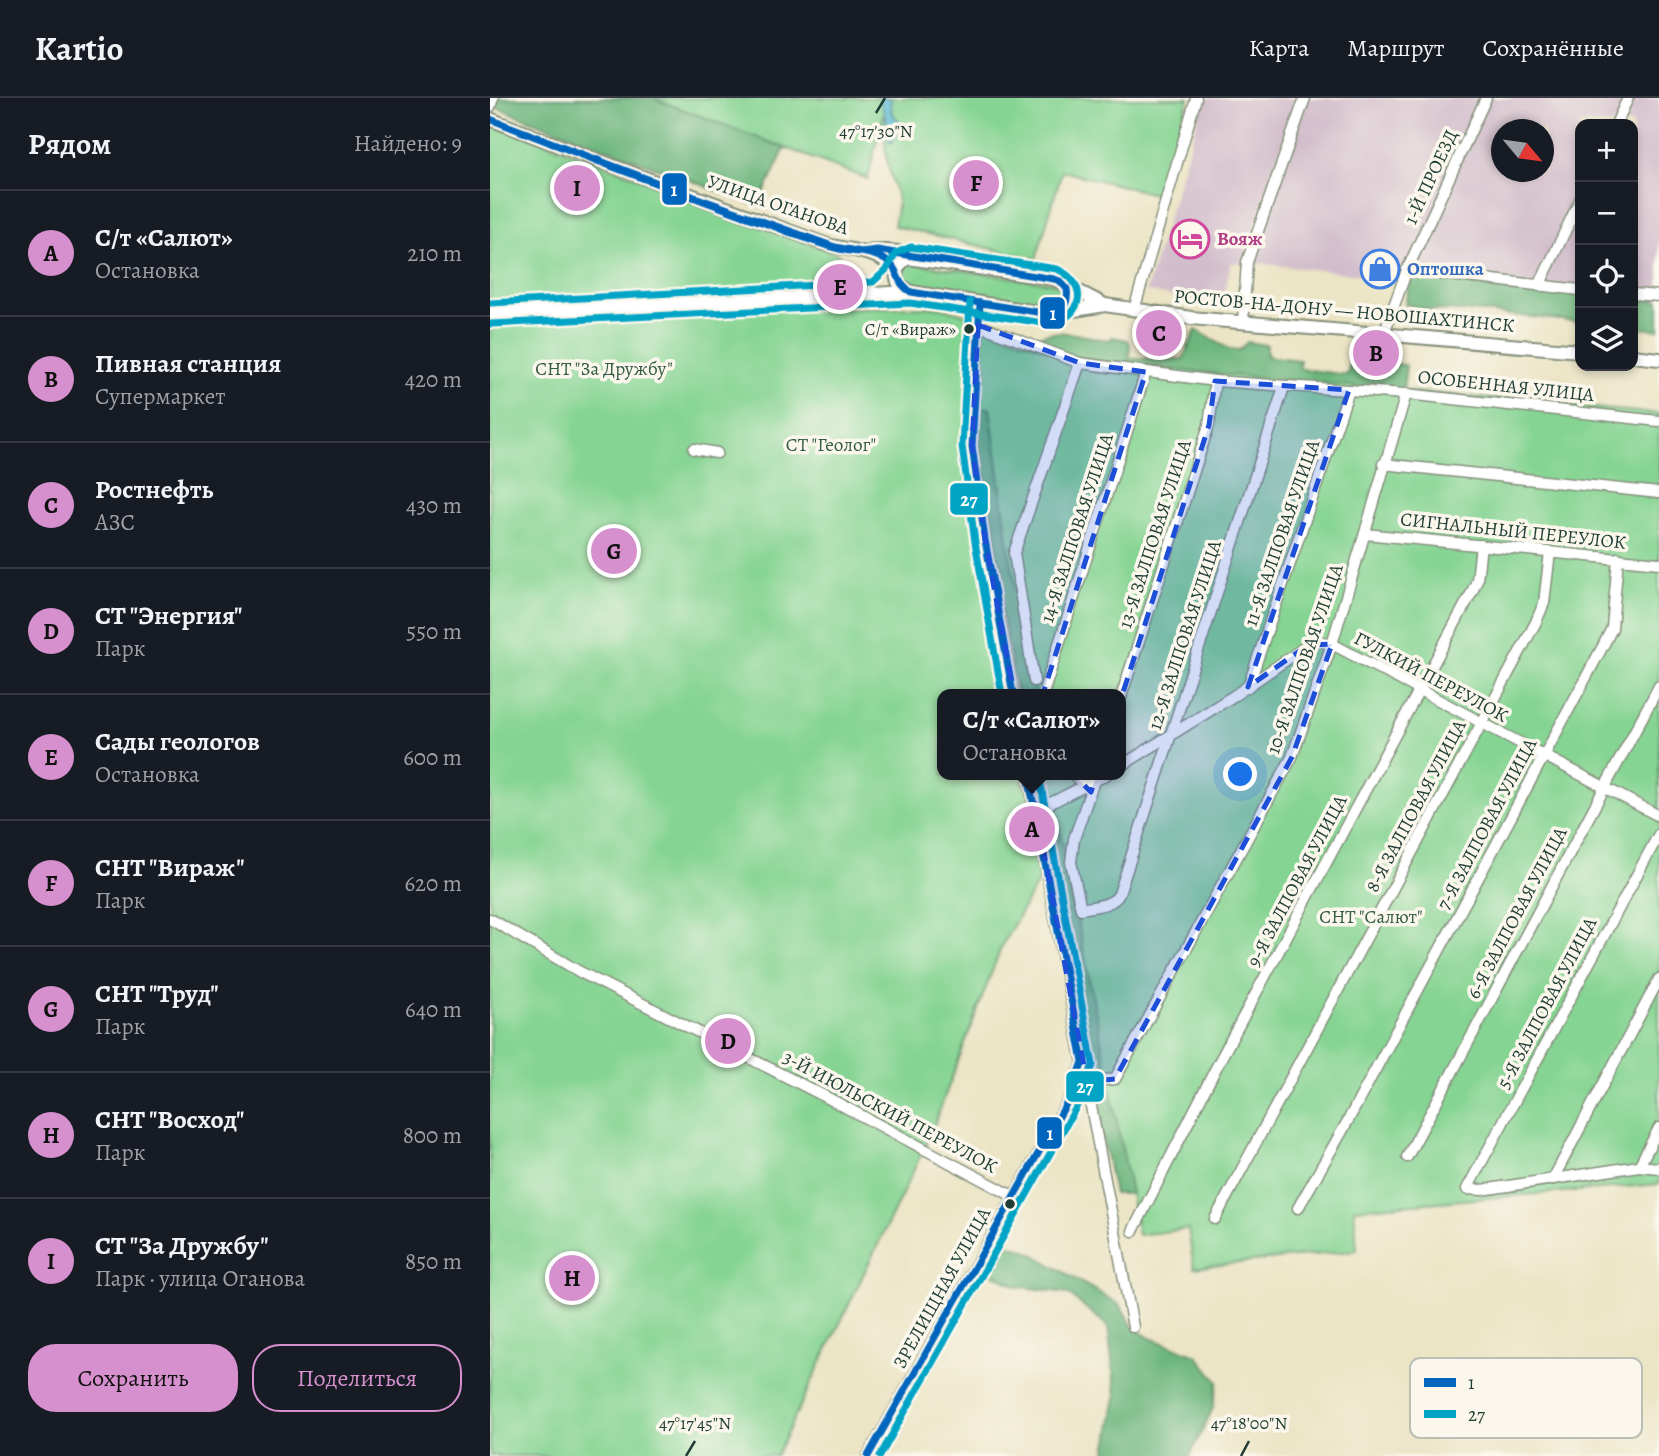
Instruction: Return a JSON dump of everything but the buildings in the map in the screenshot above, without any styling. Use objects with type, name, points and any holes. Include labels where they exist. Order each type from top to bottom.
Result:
[{"type":"main road","name":"УЛИЦА ОГАНОВА","points":[[490,119],[835,247],[884,258],[902,288],[911,292]]},
{"type":"main road","name":"УЛИЦА ОГАНОВА","points":[[857,252],[877,249],[900,252],[916,257],[1054,279],[1105,305]]},
{"type":"main road","points":[[877,292],[896,274],[903,261],[916,257]]},
{"type":"main road","points":[[1058,312],[1068,302],[1064,285]]},
{"type":"main road","points":[[490,314],[877,292],[911,292],[1050,314],[1105,305]]},
{"type":"main road","name":"РОСТОВ-НА-ДОНУ — НОВОШАХТИНСК","points":[[1105,305],[1243,321],[1575,351]]},
{"type":"main road","points":[[1638,357],[1659,359]]},
{"type":"street","points":[[490,107],[493,98]]},
{"type":"street","points":[[1133,310],[1196,98]]},
{"type":"street","points":[[1243,321],[1247,262],[1305,98]]},
{"type":"street","name":"1-Й ПРОЕЗД","points":[[1384,333],[1407,270],[1486,98]]},
{"type":"street","points":[[1618,119],[1628,98]]},
{"type":"street","points":[[1539,286],[1575,210]]},
{"type":"street","points":[[1407,270],[1575,290]]},
{"type":"street","points":[[1638,294],[1659,296]]},
{"type":"street","points":[[980,303],[972,446],[985,540],[1012,689]]},
{"type":"street","name":"ОСОБЕННАЯ УЛИЦА","points":[[978,326],[1080,363],[1215,381],[1406,394],[1659,421]]},
{"type":"street","points":[[1034,681],[1014,553],[1080,363]]},
{"type":"street","name":"14-Я ЗАЛПОВАЯ УЛИЦА","points":[[1044,689],[1146,372]]},
{"type":"street","name":"13-Я ЗАЛПОВАЯ УЛИЦА","points":[[1124,689],[1209,425],[1215,381]]},
{"type":"street","name":"12-Я ЗАЛПОВАЯ УЛИЦА","points":[[1091,781],[1074,839],[1071,862],[1081,909],[1117,899],[1284,387]]},
{"type":"street","name":"11-Я ЗАЛПОВАЯ УЛИЦА","points":[[1248,687],[1349,390]]},
{"type":"street","name":"10-Я ЗАЛПОВАЯ УЛИЦА","points":[[1087,1082],[1115,1079],[1122,1068],[1292,757],[1332,644],[1383,464],[1406,394]]},
{"type":"street","points":[[694,449],[717,453]]},
{"type":"street","points":[[1383,464],[1659,493]]},
{"type":"street","name":"СИГНАЛЬНЫЙ ПЕРЕУЛОК","points":[[1365,534],[1659,563]]},
{"type":"street","name":"9-Я ЗАЛПОВАЯ УЛИЦА","points":[[1133,1231],[1219,1062],[1477,580],[1481,545]]},
{"type":"street","name":"8-Я ЗАЛПОВАЯ УЛИЦА","points":[[1215,1219],[1536,622],[1544,603],[1550,552]]},
{"type":"street","name":"7-Я ЗАЛПОВАЯ УЛИЦА","points":[[1298,1208],[1345,1126],[1612,628],[1618,558]]},
{"type":"street","name":"ГУЛКИЙ ПЕРЕУЛОК","points":[[1126,763],[1318,641],[1332,644],[1659,816]]},
{"type":"street","name":"6-Я ЗАЛПОВАЯ УЛИЦА","points":[[1407,1157],[1659,686]]},
{"type":"street","points":[[1029,780],[1133,1327]]},
{"type":"street","points":[[1035,811],[1091,781]]},
{"type":"street","name":"5-Я ЗАЛПОВАЯ УЛИЦА","points":[[1553,1179],[1482,1190],[1467,1189],[1659,834]]},
{"type":"street","name":"3-Й ИЮЛЬСКИЙ ПЕРЕУЛОК","points":[[490,919],[580,972],[1013,1196]]},
{"type":"street","points":[[1553,1179],[1659,979]]},
{"type":"street","name":"ЗРЕЛИЩНАЯ УЛИЦА","points":[[868,1456],[1070,1097],[1083,1062]]},
{"type":"street","points":[[1639,1166],[1659,1128]]},
{"type":"street","points":[[1553,1179],[1639,1166],[1659,1168]]},
{"type":"highlighted area","points":[[978,325],[1080,363],[1146,372],[1040,703],[1049,750],[1091,792],[1209,425],[1215,381],[1349,390],[1248,687],[1308,645],[1332,644],[1292,757],[1115,1079],[1087,1082],[985,540],[972,446]]},
{"type":"shaded area","points":[[1204,98],[1298,98],[1242,263],[1231,263],[1223,301],[1175,297],[1146,291]]},
{"type":"shaded area","points":[[1307,98],[1659,98],[1659,301],[1638,299],[1638,119],[1575,119],[1575,294],[1249,262]]},
{"type":"green space","points":[[490,98],[652,98],[785,148],[758,206],[490,105]]},
{"type":"green space","points":[[652,98],[887,98],[868,179]]},
{"type":"green space","points":[[889,98],[1189,98],[1159,195],[1062,171],[1036,259],[894,226],[898,201],[888,165],[882,124]]},
{"type":"green space","points":[[490,121],[838,254],[850,266],[848,285],[490,307]]},
{"type":"green space","points":[[908,263],[1053,283],[1061,288],[1063,298],[1053,309],[909,287],[905,284],[901,271]]},
{"type":"green space","points":[[1411,278],[1575,294],[1575,321],[1472,311],[1431,310],[1405,304]]},
{"type":"green space","points":[[1638,299],[1659,301],[1659,330],[1638,328]]},
{"type":"green space","points":[[940,307],[971,316],[968,339],[972,340],[967,433],[970,477],[1011,689],[937,689],[937,780],[1027,780],[1043,873],[1002,945],[929,1138],[776,1456],[490,1456],[490,318],[661,310]]},
{"type":"green space","name":"СНТ \"Салют\"","points":[[981,325],[1078,361],[1659,414],[1659,1184],[1354,1209],[1357,1250],[1194,1268],[1188,1229],[1138,1235],[1050,780],[1126,780],[1126,689],[1034,689],[1010,556],[975,408]]},
{"type":"green space","points":[[1196,330],[1229,349],[1240,350],[1247,342],[1267,345],[1267,356],[1300,360],[1299,367],[1302,369],[1347,375],[1351,358],[1406,365],[1403,391],[1080,361],[1031,341],[1049,333],[1070,333],[1111,340],[1112,337],[1127,340],[1130,344],[1129,358],[1183,359]]},
{"type":"green space","points":[[975,408],[990,408],[1010,556],[1034,689],[1016,689],[991,555],[974,436]]},
{"type":"green space","points":[[1032,780],[1050,780],[1131,1194],[1114,1194]]},
{"type":"green space","points":[[1003,1243],[1026,1250],[1120,1305],[1133,1327],[1150,1338],[1197,1355],[1218,1382],[1213,1408],[1190,1456],[1109,1456],[1106,1452],[1116,1396],[1108,1326],[1067,1293],[1016,1286],[986,1270]]},
{"type":"water","points":[[879,98],[890,98],[892,113],[900,123],[892,143],[889,142],[890,132]]},
{"type":"transit line","name":"1","points":[[490,119],[703,200],[835,247],[861,252],[838,249],[813,241],[661,185],[490,119]]},
{"type":"transit line","name":"27","points":[[490,303],[873,282],[886,270],[896,253],[911,247],[1057,269],[1067,275],[1078,291],[1076,307],[1061,320],[1050,324],[910,303],[491,324]]},
{"type":"transit line","name":"1","points":[[877,250],[1054,279],[1067,289],[1066,302],[1059,311],[1050,314],[911,292],[902,285],[889,262],[876,255],[861,252],[877,250]]},
{"type":"transit line","name":"27","points":[[970,302],[962,446],[975,542],[1001,689]]},
{"type":"transit line","name":"1","points":[[980,303],[972,446],[985,540],[1012,689]]},
{"type":"transit line","name":"1","points":[[868,1456],[1070,1097],[1083,1062],[1029,780]]},
{"type":"transit line","name":"27","points":[[880,1456],[1079,1102],[1093,1065],[1040,780]]},
{"type":"place","name":"СНТ \"Вираж\"","points":[[976,183]]},
{"type":"place","name":"СТ \"За Дружбу\"","points":[[577,188]]},
{"type":"place","name":"Вояж","points":[[1190,239]]},
{"type":"place","name":"Оптошка","points":[[1380,269]]},
{"type":"place","name":"Сады геологов","points":[[840,287]]},
{"type":"place","name":"С/т «Вираж»","points":[[969,329]]},
{"type":"place","name":"Ростнефть","points":[[1159,333]]},
{"type":"place","name":"Пивная станция","points":[[1376,353]]},
{"type":"place","name":"СНТ \"Труд\"","points":[[614,551]]},
{"type":"place","name":"С/т «Салют»","points":[[1032,829]]},
{"type":"place","name":"СТ \"Энергия\"","points":[[728,1041]]},
{"type":"place","name":"СНТ \"Восход\"","points":[[572,1278]]},
{"type":"park label","name":"СНТ \"За Дружбу\"","points":[[604,369]]},
{"type":"park label","name":"СТ \"Геолог\"","points":[[831,445]]}]
